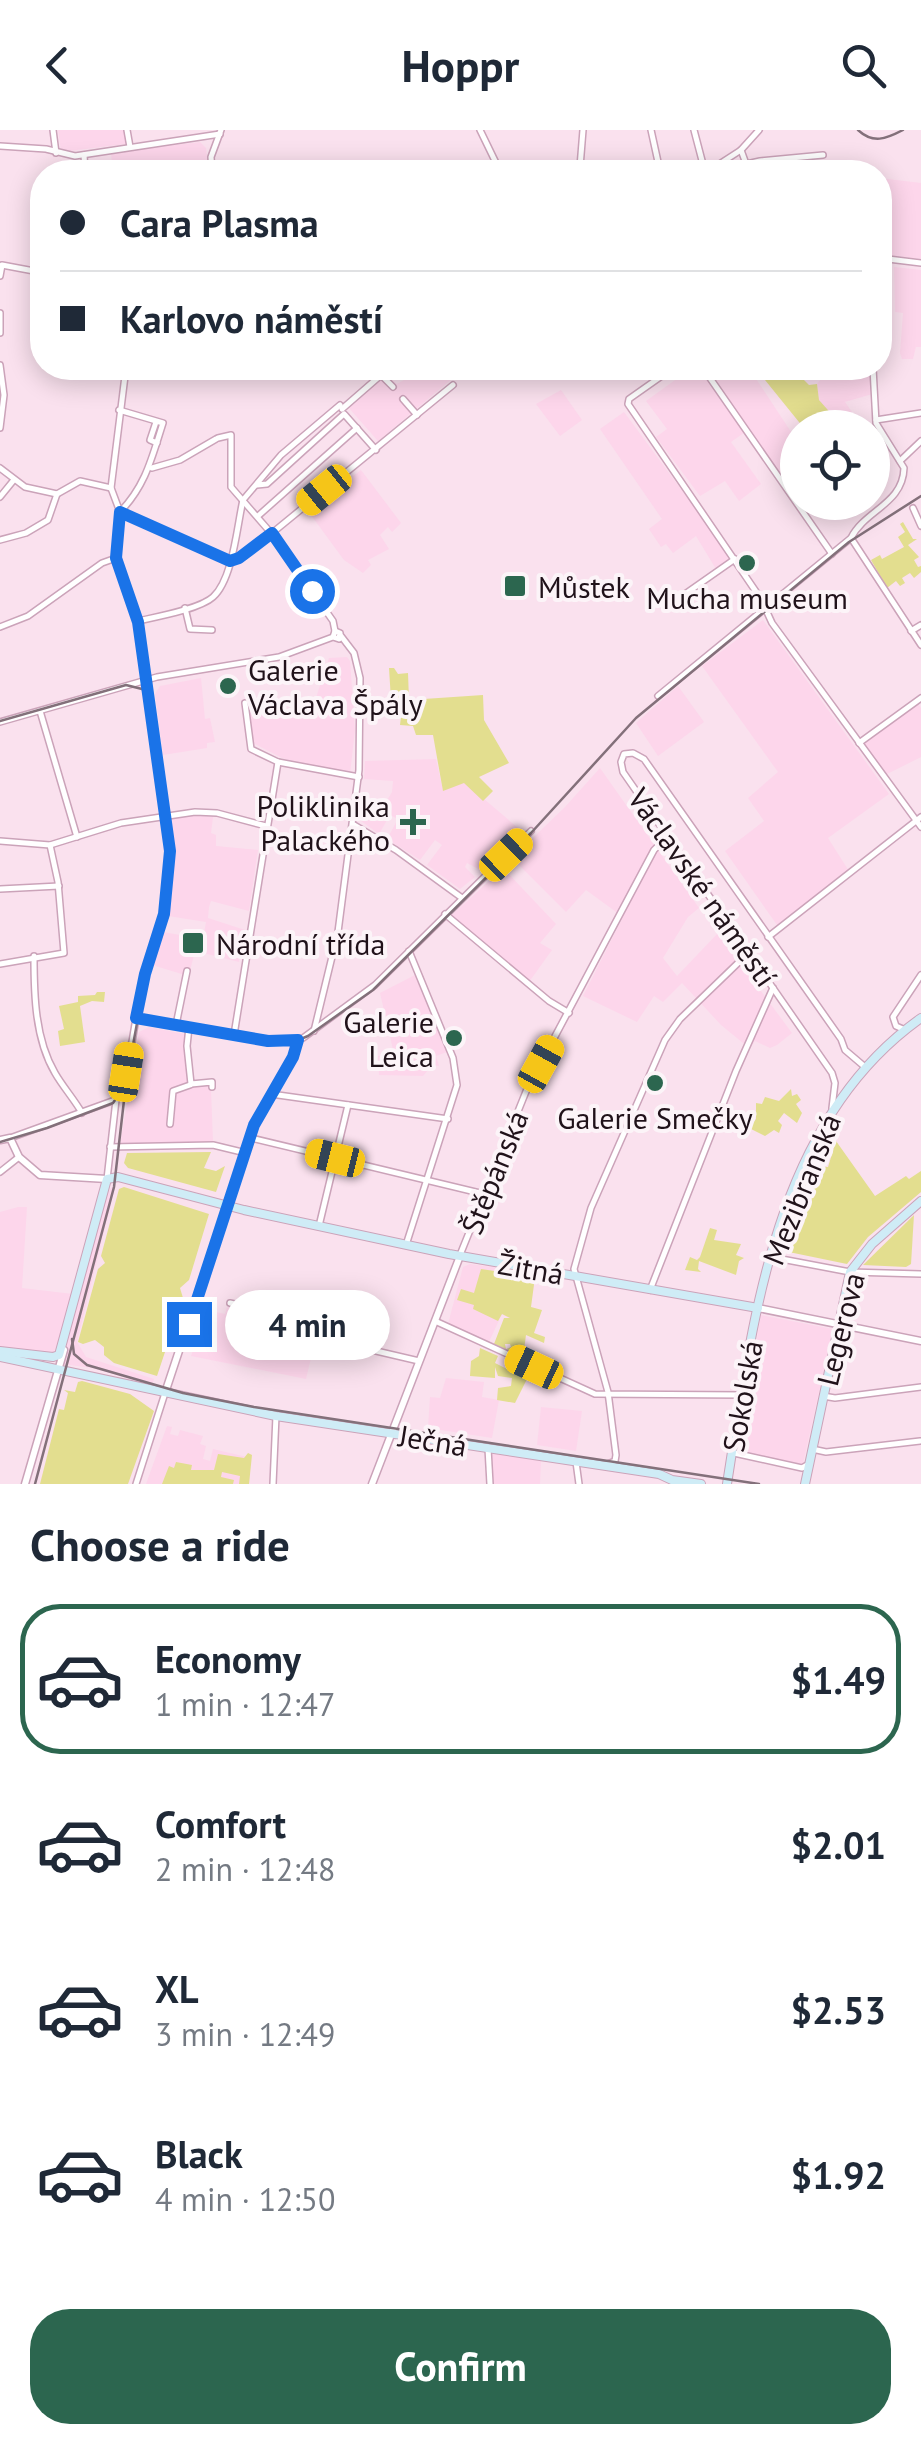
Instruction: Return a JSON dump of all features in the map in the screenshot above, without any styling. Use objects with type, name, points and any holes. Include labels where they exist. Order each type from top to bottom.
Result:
[{"type":"main road","name":"Mezibranská","points":[[758,1308],[770,1257],[809,1153],[832,1108],[857,1076],[921,1018]]},
{"type":"main road","name":"Žitná","points":[[107,1179],[133,1179],[226,1206],[460,1256],[758,1308]]},
{"type":"main road","points":[[0,1354],[54,1358],[60,1354],[107,1179]]},
{"type":"main road","name":"Legerova","points":[[805,1484],[850,1272],[872,1244],[921,1201]]},
{"type":"main road","name":"Sokolská","points":[[727,1484],[758,1308]]},
{"type":"main road","name":"Ječná","points":[[0,1354],[276,1416],[393,1430],[659,1474],[672,1482],[701,1484]]},
{"type":"street","points":[[53,130],[56,154]]},
{"type":"street","points":[[127,130],[130,148]]},
{"type":"street","points":[[480,130],[494,160]]},
{"type":"street","points":[[581,160],[583,130]]},
{"type":"street","points":[[651,130],[658,160]]},
{"type":"street","points":[[694,130],[704,160]]},
{"type":"street","points":[[726,160],[759,130]]},
{"type":"street","points":[[0,146],[84,154],[221,132]]},
{"type":"street","points":[[212,160],[221,132]]},
{"type":"street","points":[[202,138],[212,154]]},
{"type":"street","points":[[741,150],[745,160]]},
{"type":"street","points":[[84,154],[84,160]]},
{"type":"street","points":[[776,160],[822,154]]},
{"type":"street","points":[[892,259],[921,263]]},
{"type":"street","points":[[0,276],[2,265],[30,270]]},
{"type":"street","points":[[0,313],[0,333]]},
{"type":"street","points":[[0,364],[4,395],[0,428]]},
{"type":"street","points":[[10,1138],[20,1157],[40,1176],[107,1179],[116,1100],[125,1083],[136,1018],[168,888],[170,851],[166,815],[138,622],[116,558],[120,512],[110,488],[124,380]]},
{"type":"street","points":[[257,486],[266,484],[374,380]]},
{"type":"street","points":[[387,380],[393,387]]},
{"type":"street","points":[[656,380],[628,400],[648,438],[735,559],[768,610],[772,623],[858,744],[920,822],[768,938]]},
{"type":"street","points":[[710,380],[832,554]]},
{"type":"street","points":[[873,380],[875,410]]},
{"type":"street","points":[[120,512],[230,561],[239,558],[453,386]]},
{"type":"street","points":[[334,398],[376,450]]},
{"type":"street","points":[[403,399],[417,415]]},
{"type":"street","points":[[138,622],[214,596],[230,561],[243,500],[282,454],[342,409]]},
{"type":"street","points":[[120,410],[159,422],[152,468],[120,512]]},
{"type":"street","points":[[890,418],[921,413]]},
{"type":"street","points":[[258,516],[356,428]]},
{"type":"street","points":[[152,468],[180,460],[217,438],[231,435],[230,484],[272,533],[333,621],[336,635],[354,653],[360,678],[359,777],[354,825],[338,932],[314,1031]]},
{"type":"street","points":[[900,460],[921,441]]},
{"type":"street","points":[[658,696],[768,610],[880,511],[899,490],[904,472],[890,443]]},
{"type":"street","points":[[0,468],[25,488],[57,494],[81,481],[110,488]]},
{"type":"street","points":[[0,497],[13,481]]},
{"type":"street","points":[[0,540],[26,533],[48,520],[57,494]]},
{"type":"street","points":[[913,508],[921,526]]},
{"type":"street","points":[[851,538],[921,645]]},
{"type":"street","points":[[0,627],[28,616],[102,563],[116,558]]},
{"type":"street","points":[[665,608],[735,559]]},
{"type":"street","points":[[184,608],[189,628],[212,630]]},
{"type":"street","points":[[911,631],[921,625]]},
{"type":"street","points":[[0,722],[147,680],[270,659],[336,635]]},
{"type":"street","points":[[858,744],[921,698]]},
{"type":"street","points":[[245,703],[250,748],[278,762],[359,777]]},
{"type":"street","points":[[40,711],[77,837]]},
{"type":"street","name":"Václavské náměstí","points":[[832,1108],[832,1073],[623,772],[624,754],[632,753],[644,760],[845,1050],[865,1068]]},
{"type":"street","points":[[234,1035],[278,762]]},
{"type":"street","points":[[0,841],[50,845],[121,823],[212,812],[266,826]]},
{"type":"street","points":[[354,825],[462,898]]},
{"type":"street","points":[[136,1018],[277,1042],[298,1040],[358,1000],[531,832]]},
{"type":"street","name":"Štěpánská","points":[[372,1484],[528,1088],[654,850],[665,842],[679,853]]},
{"type":"street","points":[[0,964],[64,953],[50,845]]},
{"type":"street","points":[[0,889],[58,886]]},
{"type":"street","points":[[445,914],[550,1002],[569,1013]]},
{"type":"street","points":[[406,1245],[456,1089],[456,1070],[409,951]]},
{"type":"street","points":[[34,956],[42,1044],[56,1075],[82,1113]]},
{"type":"street","points":[[602,1466],[615,1461],[616,1455],[608,1392],[574,1269],[591,1208],[664,1040],[680,1019],[738,963],[755,962]]},
{"type":"street","points":[[176,1025],[187,971]]},
{"type":"street","points":[[905,1030],[896,1026],[893,1017],[921,975]]},
{"type":"street","points":[[650,1290],[736,1070],[773,988]]},
{"type":"street","points":[[189,1028],[190,1084]]},
{"type":"street","points":[[136,1484],[226,1206],[251,1138],[298,1040]]},
{"type":"street","points":[[170,1124],[173,1091],[212,1082],[212,1088]]},
{"type":"street","points":[[271,1094],[448,1119]]},
{"type":"street","points":[[0,1140],[116,1100]]},
{"type":"street","points":[[319,1226],[348,1105]]},
{"type":"street","points":[[92,1109],[108,1112],[113,1120]]},
{"type":"street","points":[[251,1138],[484,1194]]},
{"type":"street","points":[[110,1147],[213,1145],[246,1154]]},
{"type":"street","points":[[0,1172],[20,1157]]},
{"type":"street","points":[[770,1257],[850,1272],[921,1274]]},
{"type":"street","points":[[230,1302],[315,1321],[312,1336],[419,1361]]},
{"type":"street","name":"Žitná","points":[[758,1308],[921,1341]]},
{"type":"street","points":[[435,1321],[595,1394],[742,1396]]},
{"type":"street","points":[[25,1484],[66,1339]]},
{"type":"street","points":[[823,1396],[835,1398],[921,1387]]},
{"type":"street","points":[[273,1484],[276,1416]]},
{"type":"street","points":[[812,1449],[826,1452],[920,1441]]},
{"type":"street","points":[[488,1448],[490,1484]]},
{"type":"street","points":[[733,1450],[740,1456],[802,1468],[808,1464]]},
{"type":"street","points":[[576,1462],[579,1484]]},
{"type":"shaded area","points":[[58,130],[124,130],[126,144],[61,152]]},
{"type":"shaded area","points":[[200,142],[206,148],[208,160],[112,160],[111,153]]},
{"type":"shaded area","points":[[892,179],[921,183],[921,259],[892,255]]},
{"type":"shaded area","points":[[894,267],[921,270],[921,347],[916,347],[913,359],[902,359],[900,353],[903,313],[895,312]]},
{"type":"shaded area","points":[[380,380],[397,384],[404,380],[451,380],[378,441],[349,408]]},
{"type":"shaded area","points":[[675,380],[757,380],[780,415],[780,476],[748,430],[731,442],[761,484],[739,501],[725,481],[700,496],[656,437],[667,429],[646,401]]},
{"type":"shaded area","points":[[765,380],[817,384],[819,400],[828,410],[789,410]]},
{"type":"shaded area","points":[[820,380],[871,380],[872,394],[845,402],[850,410],[827,410],[819,400],[817,384]]},
{"type":"shaded area","points":[[561,390],[582,420],[560,436],[536,404]]},
{"type":"shaded area","points":[[624,412],[731,557],[716,569],[696,536],[673,553],[666,544],[661,547],[649,529],[662,519],[600,429]]},
{"type":"shaded area","points":[[361,470],[401,523],[392,532],[388,527],[380,535],[389,549],[368,560],[371,565],[363,573],[344,560],[308,511]]},
{"type":"shaded area","points":[[903,522],[913,539],[917,539],[908,545],[919,557],[914,560],[921,566],[921,572],[914,578],[910,573],[902,578],[905,583],[900,586],[896,581],[887,588],[871,560],[880,555],[882,559],[904,547],[898,537],[905,532],[900,524]]},
{"type":"shaded area","points":[[763,620],[889,794],[828,838],[849,871],[777,925],[725,851],[764,821],[748,798],[778,772],[702,666]]},
{"type":"shaded area","points":[[347,657],[355,730],[350,774],[326,772],[282,758],[251,742],[249,705],[278,707],[278,713],[310,716],[329,658]]},
{"type":"shaded area","points":[[389,668],[398,674],[408,673],[409,700],[483,695],[484,720],[509,763],[479,777],[493,791],[483,801],[464,783],[443,791],[433,735],[416,735],[413,726],[400,725],[401,717],[392,716]]},
{"type":"shaded area","points":[[201,678],[205,719],[210,718],[215,742],[207,743],[207,748],[163,755],[155,694],[160,686]]},
{"type":"shaded area","points":[[678,686],[704,722],[658,756],[636,723]]},
{"type":"shaded area","points":[[917,703],[921,708],[921,757],[887,774],[863,743]]},
{"type":"shaded area","points":[[436,759],[443,790],[464,782],[524,833],[482,871],[467,863],[465,867],[475,877],[460,889],[427,865],[442,845],[435,840],[420,860],[387,839],[398,819],[390,815],[379,834],[361,821],[362,800],[386,802],[393,781],[364,779],[365,761]]},
{"type":"shaded area","points":[[600,768],[699,908],[688,917],[663,958],[677,976],[718,933],[792,1033],[777,1045],[770,1048],[755,1041],[751,1047],[743,1043],[682,983],[663,1002],[654,996],[637,1022],[583,996],[623,917],[586,890],[566,912],[512,858]]},
{"type":"shaded area","points":[[170,816],[213,817],[211,833],[216,835],[216,846],[258,850],[249,911],[211,901],[209,907],[208,918],[245,930],[239,962],[195,951],[185,991],[185,975],[152,965],[163,932],[203,939],[206,922],[168,916],[173,849]]},
{"type":"shaded area","points":[[503,868],[556,924],[540,943],[552,950],[529,982],[451,916]]},
{"type":"shaded area","points":[[415,975],[447,1052],[436,1056],[439,1066],[432,1065],[423,1076],[379,1075],[378,1056],[394,1054],[380,993]]},
{"type":"shaded area","points":[[105,992],[104,1002],[80,1006],[85,1042],[60,1046],[58,1031],[64,1029],[59,1006]]},
{"type":"shaded area","points":[[149,1027],[190,1035],[194,1086],[209,1084],[211,1089],[213,1142],[120,1144],[139,1032]]},
{"type":"shaded area","points":[[791,1089],[792,1096],[797,1094],[801,1100],[796,1104],[802,1113],[797,1123],[784,1113],[778,1121],[782,1125],[779,1133],[774,1130],[765,1136],[749,1128],[756,1119],[756,1103],[762,1104],[765,1097],[779,1101]]},
{"type":"shaded area","points":[[836,1141],[875,1196],[921,1171],[921,1192],[868,1237],[847,1264],[779,1250],[810,1166],[828,1167]]},
{"type":"shaded area","points":[[211,1152],[204,1168],[216,1171],[225,1166],[216,1192],[128,1168],[124,1163],[127,1153]]},
{"type":"shaded area","points":[[112,1187],[77,1342],[86,1357],[154,1379],[152,1386],[93,1368],[62,1364]]},
{"type":"shaded area","points":[[124,1187],[209,1214],[189,1280],[180,1288],[183,1298],[157,1376],[114,1363],[95,1340],[78,1342],[98,1269],[105,1263],[101,1256],[119,1189]]},
{"type":"shaded area","points":[[27,1207],[22,1288],[73,1294],[54,1353],[0,1348],[0,1212]]},
{"type":"shaded area","points":[[914,1215],[911,1264],[863,1265]]},
{"type":"shaded area","points":[[710,1228],[717,1230],[714,1240],[741,1244],[736,1255],[744,1258],[739,1261],[736,1275],[699,1261],[701,1272],[685,1270],[690,1257],[700,1257]]},
{"type":"shaded area","points":[[470,1264],[536,1273],[527,1329],[502,1314],[488,1344],[448,1324],[463,1267]]},
{"type":"shaded area","points":[[481,1269],[535,1277],[531,1307],[542,1310],[534,1333],[545,1337],[544,1343],[526,1335],[523,1357],[494,1344],[504,1318],[510,1318],[502,1314],[498,1321],[473,1309],[474,1305],[457,1300],[461,1289],[474,1293]]},
{"type":"shaded area","points":[[227,1307],[296,1322],[294,1336],[315,1341],[306,1379],[191,1356],[206,1310],[225,1314]]},
{"type":"shaded area","points":[[761,1315],[833,1329],[803,1464],[737,1452]]},
{"type":"shaded area","points":[[480,1348],[498,1356],[495,1363],[511,1371],[514,1364],[527,1369],[529,1375],[515,1403],[497,1400],[498,1388],[511,1386],[512,1378],[498,1376],[495,1367],[495,1378],[470,1376],[471,1361],[479,1356]]},
{"type":"shaded area","points":[[446,1378],[484,1382],[482,1397],[499,1400],[492,1438],[428,1428],[430,1397],[440,1398]]},
{"type":"shaded area","points":[[82,1381],[130,1394],[154,1411],[128,1484],[40,1484],[59,1409],[64,1410],[68,1393],[64,1390],[75,1392]]},
{"type":"shaded area","points":[[541,1407],[582,1411],[576,1451],[537,1445]]},
{"type":"shaded area","points":[[167,1426],[172,1427],[170,1434],[178,1436],[180,1430],[203,1436],[203,1459],[210,1461],[213,1449],[251,1458],[249,1484],[146,1484]]},
{"type":"shaded area","points":[[248,1453],[252,1455],[249,1484],[239,1484],[240,1476],[222,1472],[221,1477],[234,1480],[233,1484],[162,1484],[169,1466],[174,1468],[176,1462],[192,1465],[191,1470],[214,1470],[218,1454],[244,1458]]},
{"type":"shaded area","points":[[490,1453],[541,1461],[540,1484],[493,1484]]},
{"type":"tram line","points":[[858,130],[880,139],[903,130]]},
{"type":"tram line","points":[[138,998],[141,1015],[152,1023],[277,1044],[308,1036],[373,990],[531,833],[636,718],[849,542],[921,496]]},
{"type":"tram line","points":[[0,721],[126,685],[146,690],[153,705],[171,842],[170,888],[142,996],[126,1083],[114,1187],[35,1484]]},
{"type":"tram line","points":[[0,1142],[113,1103],[126,1084]]},
{"type":"tram line","points":[[72,1339],[74,1354],[87,1365],[183,1393],[759,1484]]},
{"type":"place","name":"Mucha museum","points":[[747,563]]},
{"type":"place","name":"Můstek","points":[[515,586]]},
{"type":"place","name":"Galerie Václava Špály","points":[[228,686]]},
{"type":"place","name":"Poliklinika Palackého","points":[[413,822]]},
{"type":"place","name":"Národní třída","points":[[193,943]]},
{"type":"place","name":"Galerie Leica","points":[[454,1038]]},
{"type":"place","name":"Galerie Smečky","points":[[655,1083]]},
{"type":"route","points":[[189,1324],[254,1125],[293,1057],[298,1040],[268,1041],[136,1018],[164,914],[170,851],[137,615],[116,558],[120,512],[230,561],[272,533],[312,591]]}]
